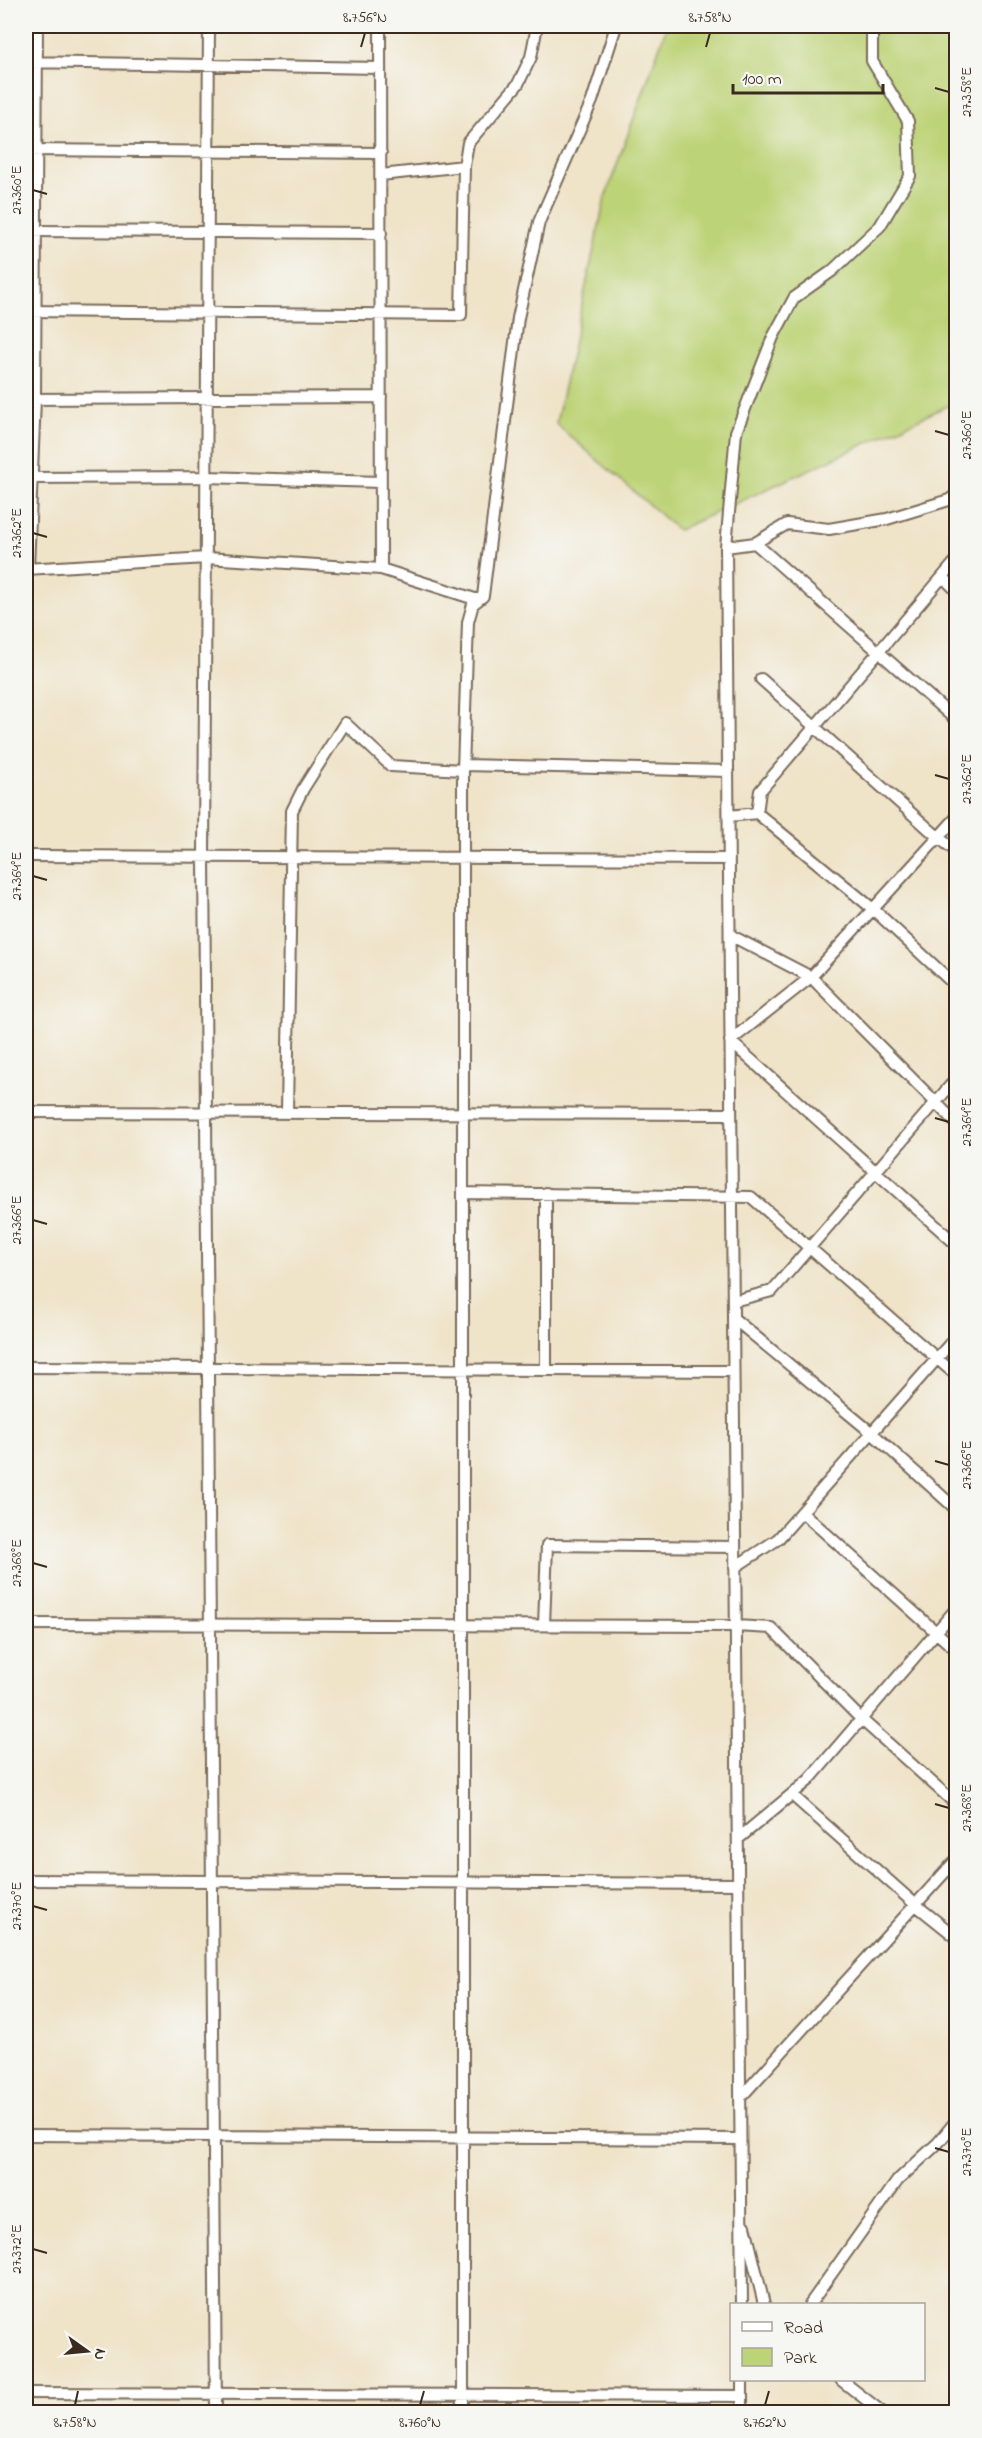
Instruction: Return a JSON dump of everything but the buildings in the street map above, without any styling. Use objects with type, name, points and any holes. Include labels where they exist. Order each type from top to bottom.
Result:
[{"type":"street","points":[[37,26],[31,62],[27,568],[206,558],[381,568],[478,600]]},
{"type":"street","points":[[208,26],[204,857],[216,2412]]},
{"type":"street","points":[[380,26],[381,568]]},
{"type":"street","points":[[30,311],[461,315],[464,166],[468,143],[518,84],[531,57],[537,26]]},
{"type":"street","points":[[463,2412],[462,858],[468,622],[473,604],[483,596],[518,318],[539,222],[592,101],[616,26]]},
{"type":"street","points":[[741,2303],[726,547],[736,432],[773,337],[794,298],[832,271],[880,226],[910,176],[908,121],[872,61],[872,26]]},
{"type":"street","points":[[31,62],[381,69]]},
{"type":"street","points":[[31,151],[381,153]]},
{"type":"street","points":[[381,175],[464,166]]},
{"type":"street","points":[[31,231],[381,233]]},
{"type":"street","points":[[30,399],[381,397]]},
{"type":"street","points":[[29,478],[206,477],[381,482]]},
{"type":"street","points":[[726,547],[755,543],[787,524],[829,529],[887,519],[949,500],[957,495]]},
{"type":"street","points":[[755,543],[957,720]]},
{"type":"street","points":[[757,813],[760,790],[957,561]]},
{"type":"street","points":[[943,577],[957,590]]},
{"type":"street","points":[[760,679],[939,838],[957,851]]},
{"type":"street","points":[[287,1112],[292,812],[303,789],[345,723],[391,766],[728,771]]},
{"type":"street","points":[[729,816],[757,813],[873,909],[957,986]]},
{"type":"street","points":[[730,1041],[811,977],[957,818]]},
{"type":"street","points":[[26,856],[729,859]]},
{"type":"street","points":[[730,935],[811,977],[957,1123]]},
{"type":"street","points":[[730,1041],[957,1244]]},
{"type":"street","points":[[733,1301],[772,1291],[957,1079]]},
{"type":"street","points":[[26,1112],[731,1114]]},
{"type":"street","points":[[463,1193],[751,1197],[957,1375]]},
{"type":"street","points":[[546,1193],[546,1370]]},
{"type":"street","points":[[733,1318],[872,1433],[957,1509]]},
{"type":"street","points":[[735,1567],[778,1539],[957,1338]]},
{"type":"street","points":[[26,1367],[733,1371]]},
{"type":"street","points":[[802,1512],[957,1650]]},
{"type":"street","points":[[544,1625],[547,1545],[735,1547]]},
{"type":"street","points":[[738,1839],[809,1780],[957,1610]]},
{"type":"street","points":[[26,1624],[736,1626],[771,1628],[862,1719],[957,1804]]},
{"type":"street","points":[[792,1795],[916,1905],[957,1937]]},
{"type":"street","points":[[740,2098],[957,1860]]},
{"type":"street","points":[[26,1880],[738,1884]]},
{"type":"street","points":[[811,2303],[898,2180],[938,2143],[957,2121]]},
{"type":"street","points":[[26,2135],[740,2139]]},
{"type":"street","points":[[741,2207],[764,2303]]},
{"type":"street","points":[[742,2381],[742,2412]]},
{"type":"street","points":[[844,2381],[882,2412]]},
{"type":"street","points":[[26,2393],[742,2396]]},
{"type":"green space","points":[[667,26],[956,26],[956,402],[678,530],[556,424],[605,198]]}]
